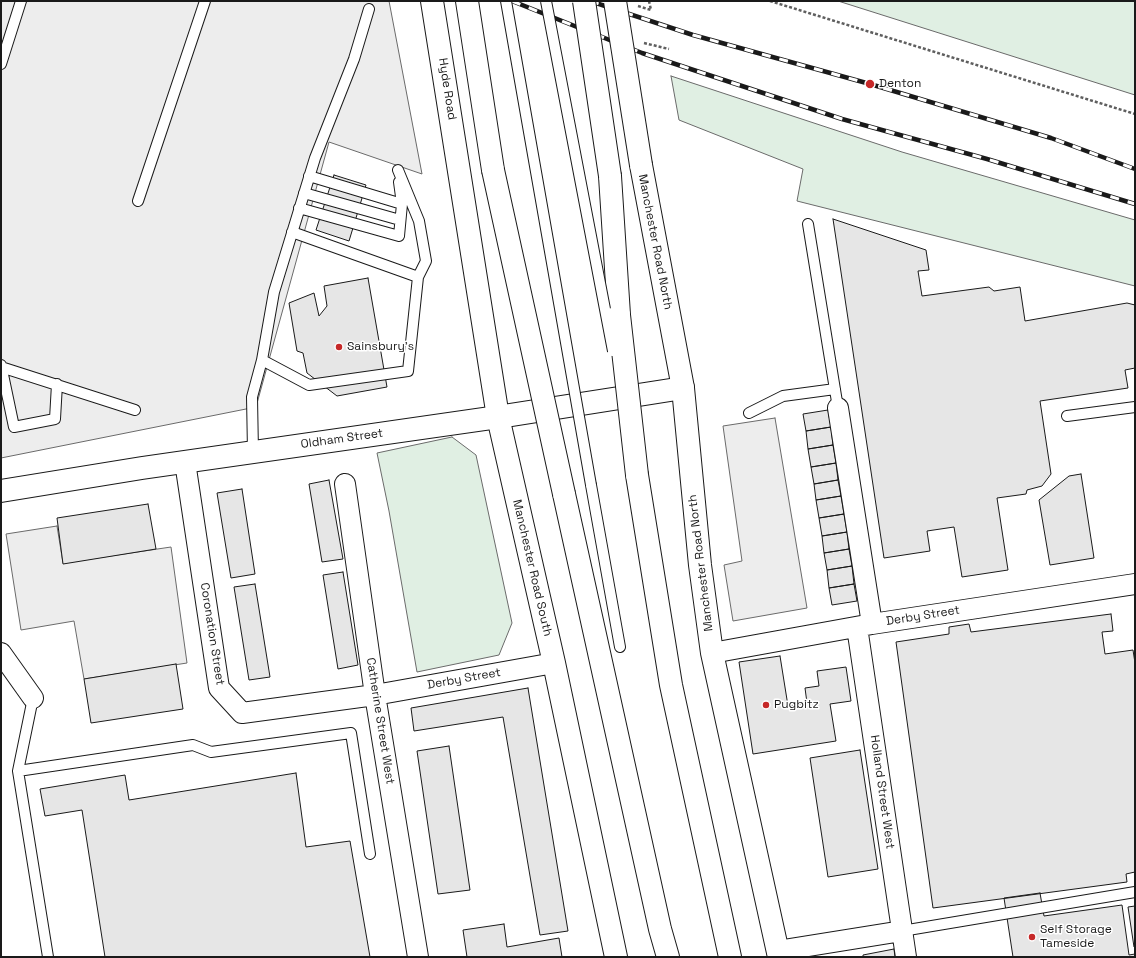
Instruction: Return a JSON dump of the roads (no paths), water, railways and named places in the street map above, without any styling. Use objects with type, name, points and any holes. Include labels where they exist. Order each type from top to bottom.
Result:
[{"type":"main road","name":"Hyde Road","points":[[432,1],[461,176]]},
{"type":"main road","points":[[467,1],[493,170],[660,929],[668,957]]},
{"type":"main road","points":[[584,1],[610,176],[619,315],[637,475],[670,686],[730,957]]},
{"type":"main road","name":"Manchester Road North","points":[[615,1],[641,165],[683,388],[700,565],[712,652],[778,954]]},
{"type":"main road","name":"Manchester Road South","points":[[461,176],[498,417],[554,663],[611,955]]},
{"type":"main road","name":"Oldham Street","points":[[1,491],[683,388]]},
{"type":"street","name":"Holland Street West","points":[[838,408],[906,957]]},
{"type":"street","name":"Coronation Street","points":[[185,462],[219,688],[242,713],[375,695]]},
{"type":"street","name":"Catherine Street West","points":[[345,484],[375,695],[418,957]]},
{"type":"street","name":"Derby Street","points":[[712,652],[865,625],[1135,584]]},
{"type":"street","points":[[1,653],[33,698]]},
{"type":"street","name":"Derby Street","points":[[375,695],[554,663]]},
{"type":"street","points":[[778,954],[902,931]]},
{"type":"lane","points":[[1,64],[21,1]]},
{"type":"lane","points":[[138,201],[205,1]]},
{"type":"lane","points":[[506,1],[620,647]]},
{"type":"lane","points":[[546,1],[637,475]]},
{"type":"lane","points":[[253,452],[252,397],[262,360],[274,292],[309,176],[354,59],[369,9]]},
{"type":"lane","points":[[262,360],[309,385],[408,371],[418,277],[426,261],[419,221],[398,170],[402,204],[399,236],[299,208]]},
{"type":"lane","points":[[309,176],[402,204]]},
{"type":"lane","points":[[304,193],[400,220]]},
{"type":"lane","points":[[808,224],[838,408]]},
{"type":"lane","points":[[292,232],[418,277]]},
{"type":"lane","points":[[57,384],[56,420],[14,427],[1,366],[57,384],[134,410]]},
{"type":"lane","points":[[749,413],[783,396],[835,389]]},
{"type":"lane","points":[[1067,416],[1135,407]]},
{"type":"lane","points":[[33,698],[18,771],[48,957]]},
{"type":"lane","points":[[18,771],[192,745],[211,752],[351,732],[370,854]]},
{"type":"lane","points":[[902,931],[1135,892]]},
{"type":"railway","points":[[512,1],[642,53],[842,119],[987,159],[1135,204]]},
{"type":"railway","points":[[590,1],[693,35],[870,84],[1051,138],[1135,169]]},
{"type":"place","name":"Denton","points":[[870,84]]},
{"type":"place","name":"Sainsbury's","points":[[339,347]]},
{"type":"place","name":"Pugbitz","points":[[766,705]]},
{"type":"place","name":"Self Storage Tameside","points":[[1032,937]]}]
